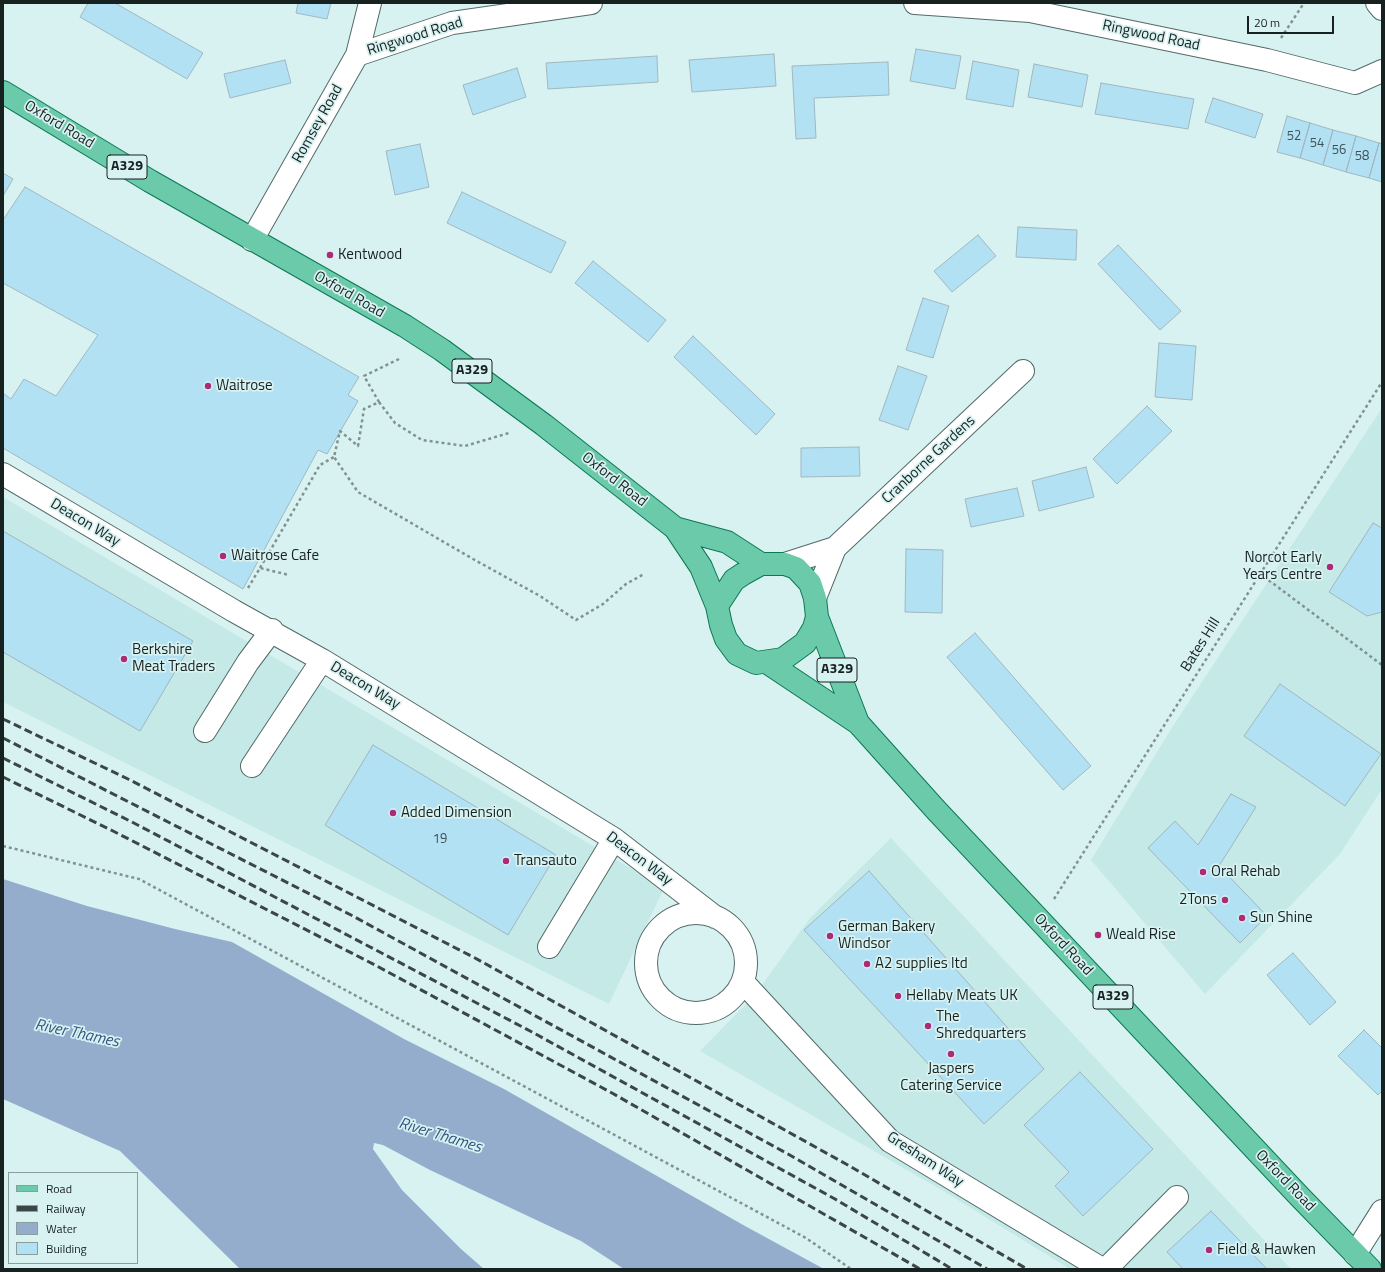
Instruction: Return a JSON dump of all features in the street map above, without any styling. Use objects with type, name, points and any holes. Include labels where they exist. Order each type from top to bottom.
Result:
[{"type":"main road","name":"Oxford Road","points":[[3,92],[252,240],[405,326],[442,350],[544,425],[675,528],[701,567],[717,606]]},
{"type":"main road","name":"Oxford Road","points":[[675,528],[727,542],[761,564]]},
{"type":"main road","points":[[761,564],[785,564],[796,568],[810,583],[816,608],[814,628],[805,643],[783,659],[768,663],[756,663],[738,654],[726,639],[717,606],[734,580],[761,564]]},
{"type":"main road","name":"Oxford Road","points":[[816,608],[858,723]]},
{"type":"main road","name":"Oxford Road","points":[[768,663],[858,723],[936,810],[1363,1261]]},
{"type":"street","name":"Romsey Road","points":[[252,240],[357,55],[370,3]]},
{"type":"street","name":"Ringwood Road","points":[[357,55],[452,23],[591,3]]},
{"type":"street","name":"Ringwood Road","points":[[916,3],[1030,11],[1267,60],[1355,83],[1382,71]]},
{"type":"street","points":[[1377,3],[1382,9]]},
{"type":"street","name":"Cranborne Gardens","points":[[785,564],[835,548],[1023,371]]},
{"type":"street","name":"Deacon Way","points":[[3,474],[234,611],[272,630],[614,839],[715,917],[728,925],[739,937],[745,951],[746,967],[742,982],[734,997],[720,1007],[704,1013],[688,1012],[672,1007],[659,997],[650,983],[646,967],[647,956],[655,935],[667,923],[682,916],[698,914],[715,917]]},
{"type":"street","name":"Cranborne Gardens","points":[[816,608],[835,548]]},
{"type":"street","points":[[205,731],[248,662],[272,630]]},
{"type":"street","points":[[252,766],[322,660]]},
{"type":"street","points":[[549,947],[614,839]]},
{"type":"street","name":"Gresham Way","points":[[742,982],[890,1141],[1102,1269]]},
{"type":"street","points":[[1106,1269],[1177,1197]]},
{"type":"street","points":[[1363,1261],[1382,1211]]},
{"type":"path","points":[[1267,60],[1304,3]]},
{"type":"path","points":[[399,359],[364,376],[379,402],[395,423],[422,440],[465,446],[512,432]]},
{"type":"path","name":"Bates Hill","points":[[1041,920],[1259,573],[1382,382]]},
{"type":"path","points":[[246,593],[320,465],[334,457],[340,431],[358,446],[364,409],[379,402]]},
{"type":"path","points":[[334,457],[358,492],[540,596],[576,620],[603,604],[626,584],[644,574]]},
{"type":"path","points":[[260,568],[289,575]]},
{"type":"path","points":[[1259,573],[1382,665]]},
{"type":"path","points":[[3,846],[139,879],[806,1238],[851,1269]]},
{"type":"shaded area","points":[[1382,408],[1382,789],[1340,854],[1205,994],[1091,860],[1173,726]]},
{"type":"shaded area","points":[[3,497],[664,888],[609,1004],[3,702]]},
{"type":"shaded area","points":[[891,838],[1291,1269],[1070,1269],[940,1189],[700,1051],[754,996],[810,918]]},
{"type":"water","name":"River Thames","points":[[3,879],[87,906],[232,942],[404,1039],[504,1089],[745,1226],[824,1269],[624,1269],[581,1241],[430,1170],[383,1145],[374,1143],[373,1149],[402,1190],[461,1249],[484,1269],[240,1269],[120,1151],[3,1099]]},
{"type":"building","points":[[88,3],[115,3],[203,53],[187,79],[80,17]]},
{"type":"building","points":[[298,3],[331,3],[327,19],[296,13]]},
{"type":"building","points":[[916,49],[961,56],[955,89],[910,81]]},
{"type":"building","points":[[774,54],[776,86],[692,92],[689,60]]},
{"type":"building","points":[[657,56],[658,82],[548,89],[546,63]]},
{"type":"building","points":[[285,60],[291,83],[230,98],[224,74]]},
{"type":"building","points":[[973,61],[1019,70],[1013,107],[966,99]]},
{"type":"building","points":[[888,62],[889,95],[814,98],[816,138],[796,139],[792,66]]},
{"type":"building","points":[[1034,64],[1088,75],[1082,107],[1028,97]]},
{"type":"building","points":[[517,68],[526,97],[473,115],[463,85]]},
{"type":"building","points":[[1101,83],[1194,99],[1188,129],[1095,114]]},
{"type":"building","points":[[1213,98],[1263,114],[1255,138],[1205,122]]},
{"type":"building","points":[[1287,116],[1310,123],[1300,158],[1277,152]]},
{"type":"building","points":[[1310,123],[1333,130],[1323,165],[1300,158]]},
{"type":"building","points":[[1333,130],[1356,136],[1346,172],[1323,165]]},
{"type":"building","points":[[1356,136],[1379,143],[1369,178],[1346,172]]},
{"type":"building","points":[[1379,143],[1382,144],[1382,182],[1369,178]]},
{"type":"building","points":[[420,144],[429,187],[395,195],[386,151]]},
{"type":"building","points":[[3,173],[13,179],[3,196]]},
{"type":"building","name":"Waitrose","points":[[25,187],[359,377],[348,395],[358,401],[327,454],[318,450],[243,589],[3,448],[3,393],[11,399],[24,379],[56,396],[98,335],[3,283],[3,220]]},
{"type":"building","points":[[462,192],[566,242],[551,273],[447,223]]},
{"type":"building","points":[[1018,227],[1077,230],[1076,260],[1016,257]]},
{"type":"building","points":[[978,235],[996,256],[952,292],[934,271]]},
{"type":"building","points":[[1118,245],[1181,311],[1160,330],[1098,264]]},
{"type":"building","points":[[593,261],[666,320],[648,342],[575,283]]},
{"type":"building","points":[[923,298],[949,306],[933,358],[906,350]]},
{"type":"building","points":[[693,336],[775,414],[756,435],[674,357]]},
{"type":"building","points":[[1159,343],[1196,346],[1192,400],[1155,397]]},
{"type":"building","points":[[898,366],[927,376],[908,430],[879,420]]},
{"type":"building","points":[[1147,406],[1172,431],[1117,484],[1093,459]]},
{"type":"building","points":[[859,447],[860,476],[801,477],[801,448]]},
{"type":"building","points":[[1086,467],[1094,497],[1039,511],[1032,481]]},
{"type":"building","points":[[1017,488],[1024,516],[971,527],[965,499]]},
{"type":"building","points":[[1373,523],[1382,528],[1382,612],[1367,616],[1329,592]]},
{"type":"building","points":[[3,531],[193,641],[140,731],[3,652]]},
{"type":"building","points":[[906,549],[943,550],[942,613],[905,612]]},
{"type":"building","points":[[975,633],[1091,766],[1063,790],[947,657]]},
{"type":"building","points":[[1280,684],[1381,754],[1345,806],[1244,736]]},
{"type":"building","points":[[373,745],[556,855],[508,935],[325,825]]},
{"type":"building","points":[[1231,794],[1256,807],[1219,866],[1267,916],[1240,943],[1148,848],[1175,821],[1198,845]]},
{"type":"building","points":[[869,871],[1044,1069],[984,1124],[804,930]]},
{"type":"building","points":[[1293,953],[1336,1002],[1310,1025],[1267,975]]},
{"type":"building","points":[[1364,1030],[1382,1048],[1382,1091],[1378,1095],[1338,1056]]},
{"type":"building","points":[[1080,1072],[1153,1149],[1083,1216],[1055,1186],[1069,1172],[1024,1125]]},
{"type":"building","points":[[1211,1211],[1267,1269],[1183,1269],[1167,1252]]},
{"type":"railway","points":[[3,719],[128,779],[475,958],[846,1164],[1027,1269]]},
{"type":"railway","points":[[3,738],[351,915],[788,1154],[987,1269]]},
{"type":"railway","points":[[3,758],[132,822],[532,1032],[835,1199],[952,1269]]},
{"type":"railway","points":[[3,777],[113,831],[375,965],[612,1093],[920,1269]]},
{"type":"place","name":"Kentwood","points":[[330,255]]},
{"type":"place","name":"Waitrose","points":[[208,386]]},
{"type":"place","name":"Waitrose Cafe","points":[[223,556]]},
{"type":"place","name":"Norcot Early Years Centre","points":[[1330,567]]},
{"type":"place","name":"Berkshire Meat Traders","points":[[124,659]]},
{"type":"place","name":"Added Dimension","points":[[393,813]]},
{"type":"place","name":"Transauto","points":[[506,861]]},
{"type":"place","name":"Oral Rehab","points":[[1203,872]]},
{"type":"place","name":"2Tons","points":[[1225,900]]},
{"type":"place","name":"Sun Shine","points":[[1242,918]]},
{"type":"place","name":"Weald Rise","points":[[1098,935]]},
{"type":"place","name":"German Bakery Windsor","points":[[830,936]]},
{"type":"place","name":"A2 supplies ltd","points":[[867,964]]},
{"type":"place","name":"Hellaby Meats UK","points":[[898,996]]},
{"type":"place","name":"The Shredquarters","points":[[928,1026]]},
{"type":"place","name":"Jaspers Catering Service","points":[[951,1054]]},
{"type":"place","name":"Field & Hawken","points":[[1209,1250]]}]
